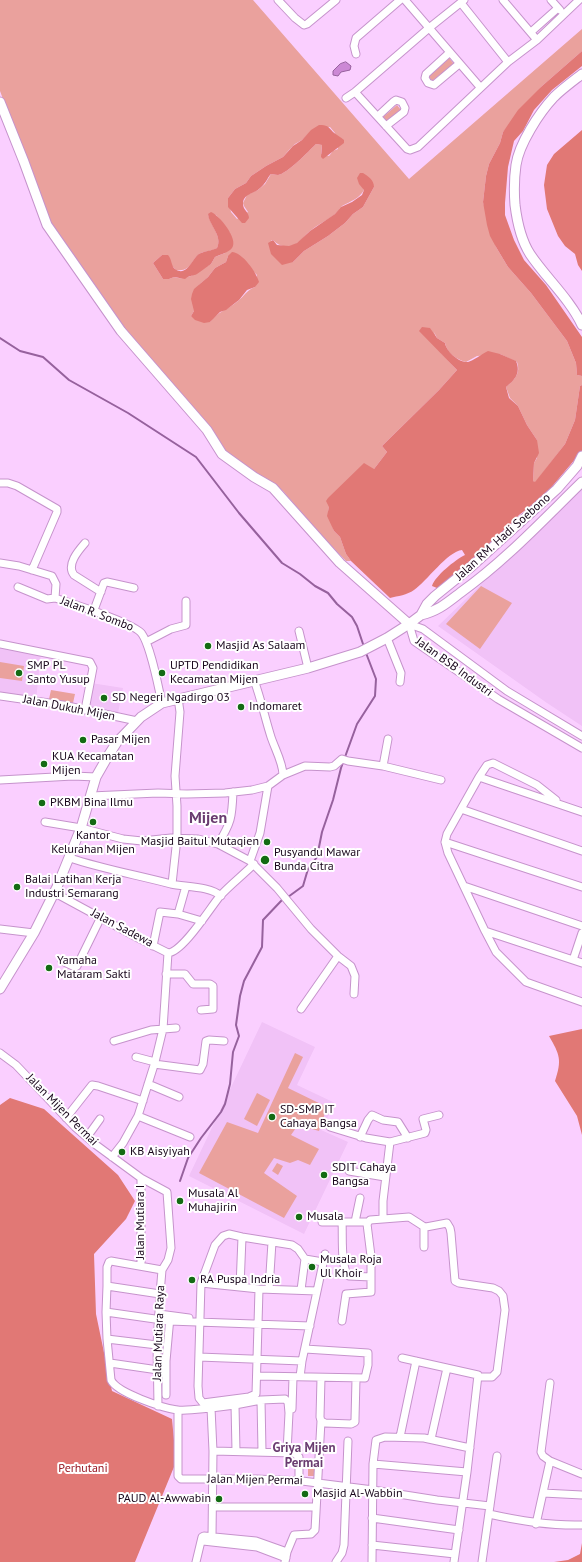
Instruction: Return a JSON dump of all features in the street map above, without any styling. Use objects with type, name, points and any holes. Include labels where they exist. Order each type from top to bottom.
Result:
[{"type":"main road","points":[[581,322],[552,281],[529,253],[520,230],[516,212],[514,187],[516,164],[524,141],[536,120],[554,97],[582,74]]},
{"type":"main road","points":[[0,102],[47,225],[121,331],[206,430],[222,454],[254,477],[273,488],[340,563],[409,624]]},
{"type":"main road","name":"Jalan RM. Hadi Soebono","points":[[421,615],[427,604],[435,596],[472,566],[557,489],[577,466],[582,456]]},
{"type":"main road","name":"Jalan RM. Hadi Soebono","points":[[2,984],[34,933],[55,893],[81,828],[96,777],[117,742],[137,721],[162,702],[308,668],[369,648],[387,638],[421,615],[434,612],[484,575],[532,532],[582,482]]},
{"type":"street","points":[[281,1],[295,18],[304,25],[336,0]]},
{"type":"street","points":[[356,54],[354,46],[356,38],[400,0]]},
{"type":"street","points":[[405,0],[449,53],[480,87]]},
{"type":"street","points":[[503,0],[537,40]]},
{"type":"street","points":[[551,0],[564,15]]},
{"type":"street","points":[[355,92],[407,149],[413,149],[424,141],[508,62],[537,40],[579,0]]},
{"type":"street","points":[[346,98],[463,1],[508,62]]},
{"type":"street","points":[[531,32],[558,8]]},
{"type":"street","points":[[449,53],[426,74],[425,78],[428,83],[434,85],[460,64]]},
{"type":"street","points":[[378,116],[396,100],[402,102],[405,108],[404,112],[386,126]]},
{"type":"street","points":[[0,482],[17,486],[57,509],[32,570]]},
{"type":"street","points":[[85,542],[76,554],[71,569],[74,575],[101,592]]},
{"type":"street","name":"Jalan R. Sombo","points":[[0,563],[19,566],[52,576],[56,584],[55,598],[94,610],[140,631],[146,642],[162,702]]},
{"type":"street","points":[[94,610],[104,583],[107,582],[134,588]]},
{"type":"street","points":[[18,587],[47,599],[55,598]]},
{"type":"street","points":[[146,642],[171,629],[186,625],[186,601]]},
{"type":"street","name":"Jalan BSB Industri","points":[[409,624],[423,629],[507,691],[582,736]]},
{"type":"street","name":"Jalan BSB Industri","points":[[409,624],[414,641],[498,699],[582,748]]},
{"type":"street","points":[[299,631],[308,668]]},
{"type":"street","points":[[387,638],[401,673],[400,682]]},
{"type":"street","points":[[0,644],[90,662],[93,668],[85,710]]},
{"type":"street","points":[[254,680],[275,751],[283,770],[283,775]]},
{"type":"street","name":"Jalan Dukuh Mijen","points":[[0,696],[85,710],[137,721]]},
{"type":"street","points":[[172,884],[177,838],[175,776],[180,712],[178,698]]},
{"type":"street","points":[[384,766],[388,739]]},
{"type":"street","points":[[91,796],[233,792],[252,790],[268,786],[283,775],[305,766],[334,766],[345,760],[384,766],[440,780]]},
{"type":"street","points":[[559,803],[537,785],[493,763],[487,764],[447,834],[445,842],[448,853],[496,952],[526,982],[582,1002]]},
{"type":"street","points":[[0,780],[73,776],[96,777]]},
{"type":"street","points":[[479,777],[582,812]]},
{"type":"street","points":[[112,1157],[123,1143],[138,1116],[155,1063],[163,1029],[168,953],[172,952],[186,940],[221,896],[252,863],[260,833],[268,786]]},
{"type":"street","points":[[218,844],[227,830],[232,814],[233,792]]},
{"type":"street","points":[[462,809],[582,851]]},
{"type":"street","points":[[46,822],[81,828],[122,839],[142,841],[177,838],[198,839],[218,844],[252,863],[277,888],[311,930],[338,956],[351,966],[354,971],[354,994]]},
{"type":"street","points":[[445,842],[582,887]]},
{"type":"street","points":[[70,858],[101,868],[134,874],[172,884],[207,890],[221,896]]},
{"type":"street","points":[[178,914],[186,886]]},
{"type":"street","points":[[464,886],[582,926]]},
{"type":"street","name":"Jalan Sadewa","points":[[55,893],[168,953]]},
{"type":"street","points":[[153,946],[160,912],[178,914],[202,921]]},
{"type":"street","points":[[62,960],[75,967],[77,966],[101,918]]},
{"type":"street","points":[[0,929],[34,933]]},
{"type":"street","points":[[485,931],[582,963]]},
{"type":"street","points":[[573,960],[582,933]]},
{"type":"street","points":[[301,1009],[338,956]]},
{"type":"street","points":[[166,974],[185,974],[193,984],[210,984],[213,986],[213,1010],[201,1010]]},
{"type":"street","points":[[114,1041],[152,1030],[176,1028]]},
{"type":"street","points":[[136,1057],[155,1063],[200,1070],[203,1064],[206,1041],[224,1041]]},
{"type":"street","name":"Jalan Mijen Permai","points":[[0,1053],[21,1069],[66,1118],[87,1137],[141,1178],[166,1191]]},
{"type":"street","points":[[148,1084],[179,1097]]},
{"type":"street","points":[[66,1118],[92,1085],[143,1101]]},
{"type":"street","points":[[360,1137],[372,1115],[384,1120],[398,1122],[408,1138]]},
{"type":"street","points":[[330,1127],[360,1137],[390,1142],[425,1133],[426,1130],[423,1120],[425,1118],[439,1115]]},
{"type":"street","points":[[138,1116],[190,1137]]},
{"type":"street","points":[[87,1137],[100,1119]]},
{"type":"street","points":[[383,1220],[385,1177],[390,1142]]},
{"type":"street","points":[[349,1171],[385,1177]]},
{"type":"street","name":"Jalan Mutiara I","points":[[141,1178],[141,1265]]},
{"type":"street","name":"Jalan Mutiara Raya","points":[[158,1406],[158,1317],[162,1270],[168,1260],[171,1248],[168,1194],[166,1191]]},
{"type":"street","points":[[354,1222],[360,1198]]},
{"type":"street","points":[[322,1222],[368,1222],[409,1217],[424,1227],[443,1223],[449,1225],[451,1234],[453,1274],[456,1282],[493,1288],[499,1291],[503,1296],[505,1310],[497,1372],[494,1376],[490,1378],[478,1377],[476,1374],[402,1358]]},
{"type":"street","points":[[342,1222],[346,1273],[351,1277],[371,1277]]},
{"type":"street","points":[[342,1321],[346,1294],[371,1292],[368,1222]]},
{"type":"street","points":[[424,1227],[424,1247]]},
{"type":"street","points":[[259,1289],[257,1392],[255,1395],[248,1397],[203,1403],[199,1398],[201,1283],[218,1242],[223,1236],[229,1234],[296,1246],[305,1259],[301,1290]]},
{"type":"street","points":[[240,1287],[242,1237]]},
{"type":"street","points":[[269,1289],[272,1242]]},
{"type":"street","points":[[292,1424],[297,1377],[305,1350],[325,1254]]},
{"type":"street","points":[[305,1259],[323,1262]]},
{"type":"street","points":[[162,1270],[141,1265],[110,1261],[107,1268],[106,1312],[111,1380],[122,1390],[158,1406],[178,1410],[211,1408],[261,1400],[285,1400],[288,1402],[289,1413],[287,1452]]},
{"type":"street","points":[[201,1283],[259,1289],[317,1291]]},
{"type":"street","points":[[107,1286],[160,1294]]},
{"type":"street","points":[[106,1312],[200,1321],[310,1324]]},
{"type":"street","points":[[166,1395],[166,1361],[169,1318]]},
{"type":"street","points":[[107,1338],[157,1345]]},
{"type":"street","points":[[258,1376],[365,1378],[368,1365],[368,1353],[305,1350]]},
{"type":"street","points":[[199,1357],[302,1361]]},
{"type":"street","points":[[400,1437],[416,1361]]},
{"type":"street","points":[[110,1363],[158,1370]]},
{"type":"street","points":[[431,1439],[447,1368]]},
{"type":"street","points":[[372,1545],[455,1558],[478,1377]]},
{"type":"street","points":[[286,1557],[294,1536],[296,1534],[311,1534],[314,1532],[316,1524],[321,1421],[320,1378]]},
{"type":"street","points":[[321,1421],[325,1423],[351,1424],[354,1422],[356,1379]]},
{"type":"street","points":[[550,1383],[541,1452],[543,1456],[550,1461],[582,1474]]},
{"type":"street","points":[[261,1400],[262,1451]]},
{"type":"street","points":[[235,1405],[236,1451]]},
{"type":"street","points":[[211,1408],[213,1451],[212,1537]]},
{"type":"street","name":"Jalan Mijen Permai","points":[[178,1410],[179,1477],[181,1479],[299,1480],[414,1497],[490,1506]]},
{"type":"street","points":[[372,1562],[372,1518],[376,1440],[380,1438],[400,1437],[431,1439],[470,1448]]},
{"type":"street","points":[[336,1562],[343,1550],[348,1441]]},
{"type":"street","points":[[213,1451],[262,1451],[294,1453],[299,1457],[299,1480]]},
{"type":"street","points":[[482,1562],[497,1456]]},
{"type":"street","points":[[536,1524],[550,1461]]},
{"type":"street","points":[[374,1464],[467,1472]]},
{"type":"street","points":[[543,1493],[582,1495]]},
{"type":"street","points":[[213,1507],[316,1507]]},
{"type":"street","points":[[489,1514],[536,1524],[558,1526],[582,1525]]},
{"type":"street","points":[[372,1518],[459,1530]]},
{"type":"street","points":[[196,1562],[203,1536],[256,1541],[286,1557]]},
{"type":"street","points":[[201,1540],[257,1547],[286,1557]]},
{"type":"shaded area","points":[[0,0],[253,0],[409,179],[582,29],[582,51],[542,86],[503,132],[500,143],[489,164],[483,202],[496,247],[508,267],[531,293],[567,341],[576,363],[577,375],[582,376],[582,385],[580,386],[575,420],[565,444],[535,483],[533,481],[534,463],[537,458],[537,440],[527,425],[518,406],[510,398],[506,387],[512,382],[518,372],[517,362],[500,354],[477,356],[466,362],[463,361],[450,353],[445,343],[437,338],[434,332],[441,353],[457,370],[439,390],[382,446],[387,452],[374,469],[329,507],[328,513],[334,531],[340,537],[346,554],[351,561],[346,561],[320,534],[283,491],[225,451],[124,328],[50,224],[0,91]],"holes":[[[330,127],[335,133],[338,149],[333,151],[329,156],[321,154],[322,145],[316,144],[287,171],[278,175],[271,174],[265,184],[258,190],[247,195],[243,203],[248,212],[237,219],[231,212],[228,198],[235,189],[246,183],[251,176],[283,157],[295,144],[302,140],[311,131]],[[362,185],[374,187],[363,207],[328,236],[304,251],[293,262],[271,240],[284,246],[296,244],[313,229],[335,214],[342,206],[357,198],[364,190]],[[208,214],[216,215],[230,233],[225,253],[215,257],[211,264],[194,275],[184,278],[174,277],[163,279],[153,263],[162,255],[176,270],[182,270],[186,269],[201,253],[217,248],[217,235]],[[228,256],[253,271],[257,275],[255,287],[210,322],[191,316],[194,311],[199,285],[215,268],[226,262]]]},
{"type":"shaded area","points":[[449,58],[454,64],[432,81],[428,76]]},
{"type":"shaded area","points":[[346,62],[351,66],[350,70],[341,72],[338,76],[333,75],[333,71],[340,64]]},
{"type":"shaded area","points":[[397,105],[401,110],[387,123],[382,118]]},
{"type":"shaded area","points":[[582,487],[582,726],[438,626]]},
{"type":"shaded area","points":[[481,586],[512,603],[480,649],[446,624]]},
{"type":"shaded area","name":"SMP PL Santo Yusup","points":[[0,646],[41,653],[36,700],[0,694]]},
{"type":"shaded area","points":[[0,662],[24,666],[22,681],[0,678]]},
{"type":"shaded area","name":"SD Negeri Ngadirgo 03","points":[[91,683],[123,688],[118,713],[86,708]]},
{"type":"shaded area","points":[[51,690],[75,694],[73,703],[49,699]]},
{"type":"shaded area","name":"SD-SMP IT Cahaya Bangsa","points":[[262,1022],[315,1047],[297,1085],[335,1103],[321,1130],[348,1142],[304,1234],[189,1176]]},
{"type":"shaded area","points":[[295,1053],[303,1057],[288,1088],[327,1107],[319,1131],[298,1125],[291,1135],[319,1149],[310,1165],[298,1160],[290,1163],[274,1158],[264,1173],[297,1196],[284,1218],[199,1173],[227,1122],[258,1133]]},
{"type":"shaded area","points":[[257,1093],[270,1100],[257,1126],[244,1119]]},
{"type":"shaded area","points":[[277,1163],[283,1166],[278,1175],[272,1171]]},
{"type":"shaded area","points":[[308,1463],[314,1463],[314,1476],[308,1476]]},
{"type":"green space","points":[[582,51],[582,66],[552,90],[534,110],[523,131],[514,141],[508,167],[505,215],[514,240],[524,260],[546,285],[582,337],[582,376],[577,375],[576,363],[567,341],[531,293],[508,267],[496,247],[490,236],[483,202],[489,164],[500,143],[503,132],[518,110],[542,86]]},
{"type":"green space","points":[[319,125],[328,127],[344,140],[344,143],[323,159],[321,157],[322,145],[316,144],[287,171],[278,175],[271,174],[257,191],[246,196],[243,201],[243,206],[249,218],[245,223],[242,223],[228,207],[228,198],[235,189],[246,183],[251,176],[266,166],[283,157],[311,130]]},
{"type":"green space","points":[[582,130],[582,271],[578,265],[575,254],[565,246],[558,236],[547,209],[544,185],[547,165],[554,154]]},
{"type":"green space","points":[[360,173],[367,175],[370,178],[374,187],[363,207],[328,236],[304,251],[293,262],[282,265],[271,254],[268,243],[273,240],[277,245],[289,246],[297,243],[310,231],[335,214],[341,207],[362,195],[364,190],[359,184],[357,178]]},
{"type":"green space","points":[[211,212],[223,222],[231,233],[233,239],[232,248],[215,257],[211,264],[197,274],[185,279],[174,277],[163,279],[153,263],[162,255],[168,255],[174,268],[179,271],[183,271],[199,254],[217,248],[217,235],[208,214]]},
{"type":"green space","points":[[232,252],[240,255],[244,259],[258,278],[259,282],[255,287],[247,290],[239,300],[226,310],[220,312],[210,322],[204,323],[195,320],[191,316],[194,311],[191,299],[194,289],[208,277],[215,268],[226,262],[228,256]]},
{"type":"green space","points":[[422,327],[430,328],[437,338],[445,343],[450,353],[461,361],[468,362],[488,351],[500,354],[516,361],[518,369],[516,376],[506,387],[509,398],[518,406],[527,425],[537,440],[539,453],[534,463],[533,481],[535,482],[565,444],[575,420],[580,386],[582,385],[582,451],[544,496],[519,515],[493,543],[476,555],[448,582],[437,588],[432,586],[437,578],[446,569],[465,555],[462,550],[450,556],[411,592],[390,598],[351,561],[346,554],[340,537],[334,531],[327,516],[329,507],[326,501],[364,463],[374,469],[387,452],[382,446],[439,390],[457,370],[419,331]]},
{"type":"green space","points":[[582,1029],[582,1135],[577,1116],[555,1081],[559,1068],[559,1058],[556,1048],[549,1036]]},
{"type":"green space","name":"Perhutani","points":[[10,1098],[44,1109],[118,1175],[135,1201],[126,1219],[94,1254],[96,1314],[112,1391],[172,1419],[176,1462],[135,1562],[0,1562],[0,1105]]},
{"type":"green space","points":[[582,1543],[582,1562],[554,1562],[568,1560],[580,1554]]},
{"type":"waterway","points":[[0,338],[20,351],[43,357],[69,380],[128,413],[196,457],[239,513],[282,563],[300,574],[315,586],[328,593],[337,604],[352,617],[357,626],[364,647]]},
{"type":"waterway","points":[[288,897],[303,886],[308,869],[317,857],[322,832],[333,800],[341,768],[357,724],[375,696],[376,679],[366,653]]},
{"type":"waterway","points":[[180,1181],[188,1158],[221,1112],[225,1104],[230,1084],[233,1052],[239,1036],[236,1025],[240,996],[244,981],[262,947],[263,920],[282,900]]},
{"type":"place","name":"Masjid As Salaam","points":[[208,646]]},
{"type":"place","name":"SMP PL Santo Yusup","points":[[19,673]]},
{"type":"place","name":"UPTD Pendidikan Kecamatan Mijen","points":[[162,673]]},
{"type":"place","name":"SD Negeri Ngadirgo 03","points":[[104,698]]},
{"type":"place","name":"Indomaret","points":[[241,707]]},
{"type":"place","name":"Pasar Mijen","points":[[83,740]]},
{"type":"place","name":"KUA Kecamatan Mijen","points":[[44,764]]},
{"type":"place","name":"PKBM Bina Ilmu","points":[[42,803]]},
{"type":"place","name":"Kantor Kelurahan Mijen","points":[[93,822]]},
{"type":"place","name":"Masjid Baitul Mutaqien","points":[[267,842]]},
{"type":"place","name":"Pusyandu Mawar Bunda Citra","points":[[265,860]]},
{"type":"place","name":"Balai Latihan Kerja Industri Semarang","points":[[17,887]]},
{"type":"place","name":"Yamaha Mataram Sakti","points":[[49,968]]},
{"type":"place","name":"SD-SMP IT Cahaya Bangsa","points":[[272,1117]]},
{"type":"place","name":"KB Aisyiyah","points":[[122,1152]]},
{"type":"place","name":"SDIT Cahaya Bangsa","points":[[324,1175]]},
{"type":"place","name":"Musala Al Muhajirin","points":[[180,1201]]},
{"type":"place","name":"Musala","points":[[299,1217]]},
{"type":"place","name":"Musala Roja Ul Khoir","points":[[312,1267]]},
{"type":"place","name":"RA Puspa Indria","points":[[192,1280]]},
{"type":"place","name":"Masjid Al-Wabbin","points":[[305,1494]]},
{"type":"place","name":"PAUD Al-Awwabin","points":[[219,1499]]},
{"type":"district","name":"Mijen","points":[[208,818]]},
{"type":"district","name":"Griya Mijen Permai","points":[[304,1456]]}]
